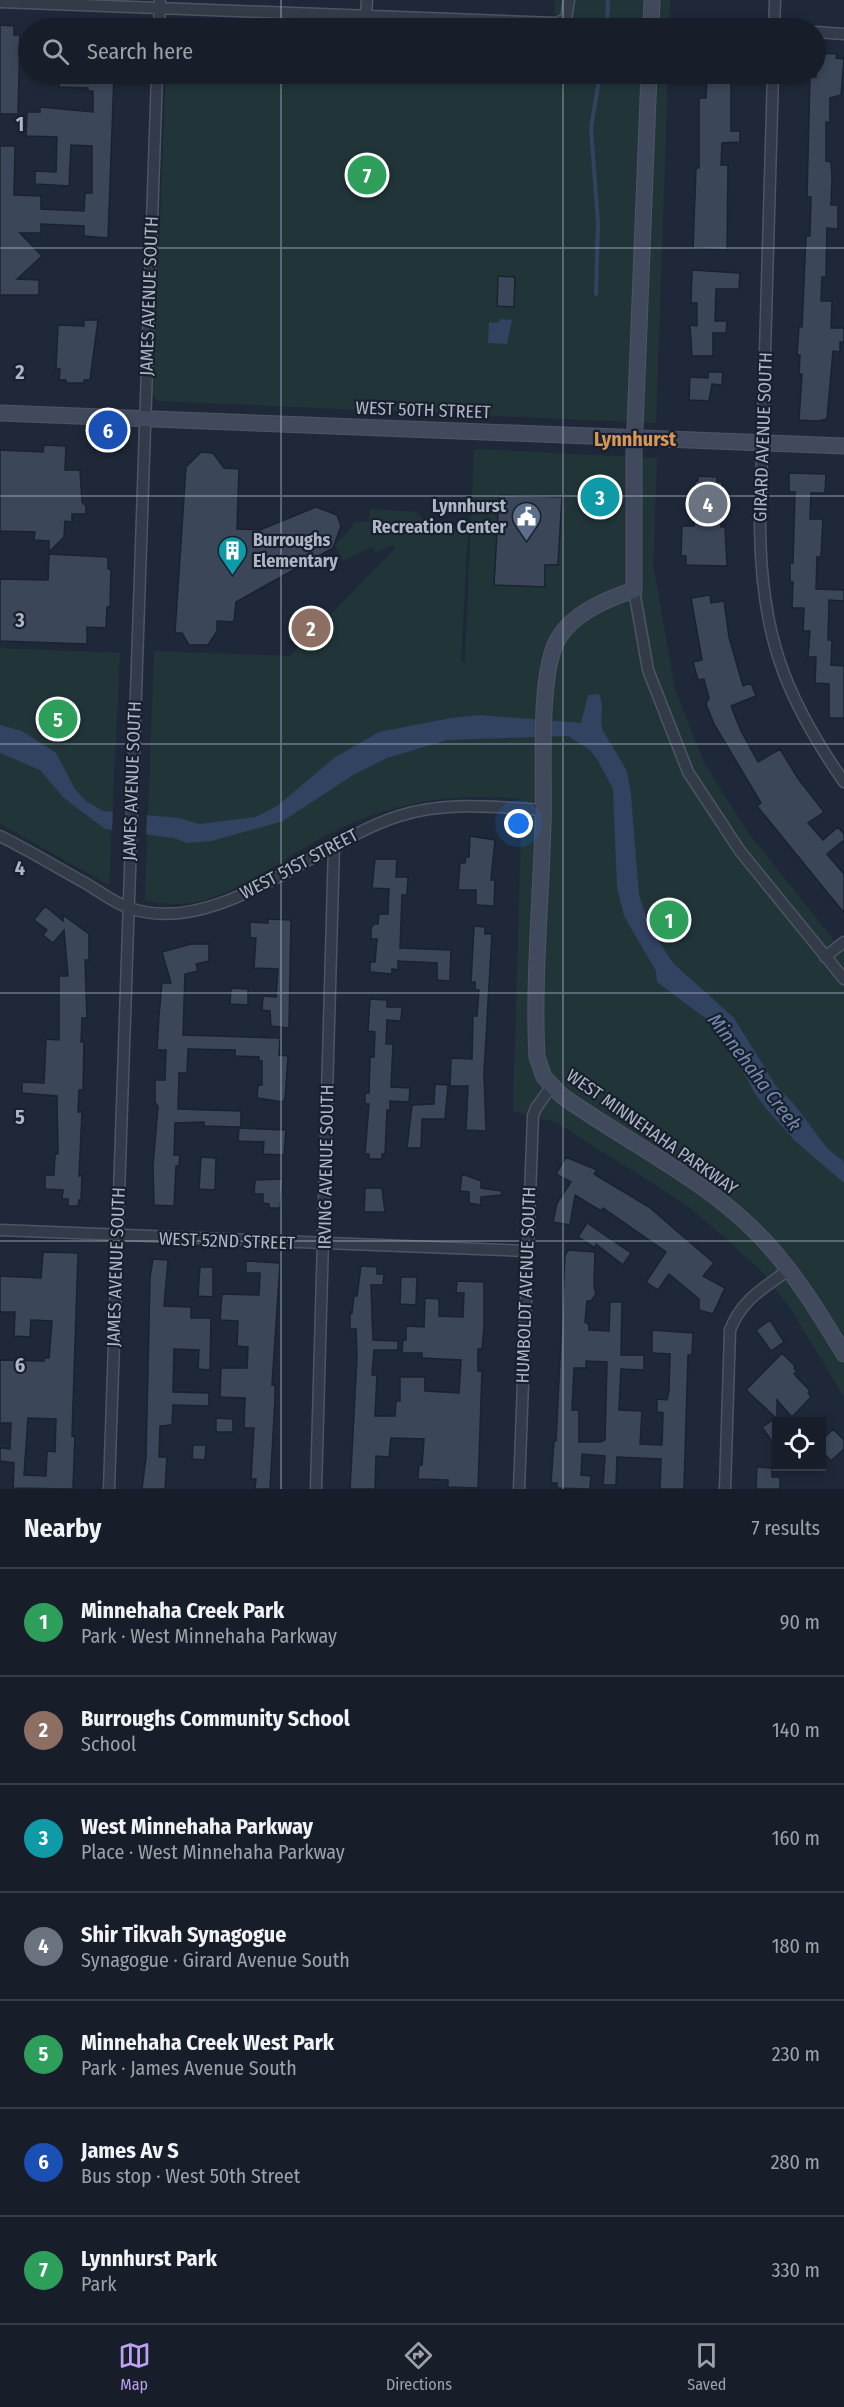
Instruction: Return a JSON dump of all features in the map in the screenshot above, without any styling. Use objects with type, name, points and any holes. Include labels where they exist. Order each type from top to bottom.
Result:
[{"type":"street","points":[[366,16],[367,0]]},
{"type":"street","points":[[566,18],[569,0]]},
{"type":"street","points":[[651,18],[652,0]]},
{"type":"street","points":[[774,18],[775,0]]},
{"type":"street","points":[[0,2],[160,4],[414,18]]},
{"type":"street","points":[[826,33],[844,34]]},
{"type":"street","name":"JAMES AVENUE SOUTH","points":[[109,1489],[157,84]]},
{"type":"street","points":[[649,84],[634,438],[634,590],[648,670],[688,772],[740,851],[844,980]]},
{"type":"street","name":"GIRARD AVENUE SOUTH","points":[[773,84],[760,550],[764,600],[770,634],[793,698],[844,782]]},
{"type":"street","name":"WEST 50TH STREET","points":[[0,413],[844,446]]},
{"type":"street","name":"WEST MINNEHAHA PARKWAY","points":[[634,590],[598,605],[566,628],[551,657],[546,700],[544,758],[536,1043],[539,1069],[551,1087],[715,1198],[756,1232],[800,1283],[844,1354]]},
{"type":"street","name":"WEST 51ST STREET","points":[[0,836],[127,908],[156,912],[190,912],[250,893],[334,845],[369,827],[401,815],[439,807],[469,805],[544,810]]},
{"type":"street","name":"IRVING AVENUE SOUTH","points":[[316,1489],[334,845]]},
{"type":"street","points":[[825,957],[844,942]]},
{"type":"street","name":"HUMBOLDT AVENUE SOUTH","points":[[519,1489],[533,1116],[551,1087]]},
{"type":"street","name":"WEST 52ND STREET","points":[[0,1230],[527,1251]]},
{"type":"street","points":[[725,1489],[730,1330],[737,1312],[748,1299],[788,1270]]},
{"type":"green space","points":[[555,0],[670,0],[669,18],[558,18],[554,13]]},
{"type":"green space","points":[[166,84],[668,84],[656,423],[157,401],[153,393]]},
{"type":"green space","points":[[474,449],[657,458],[653,564],[675,689],[704,763],[747,831],[844,953],[844,1397],[792,1311],[762,1272],[731,1243],[685,1204],[557,1123],[513,1111],[522,799],[454,798],[412,804],[369,816],[328,834],[242,885],[220,895],[177,904],[145,901],[154,651],[290,656],[395,549],[392,545],[376,553],[372,547],[343,561],[335,545],[354,522],[369,522],[370,509],[417,512],[426,524],[468,526],[461,662],[465,662]]},
{"type":"green space","points":[[0,648],[120,653],[109,885],[0,824]]},
{"type":"water","points":[[500,319],[512,320],[507,344],[488,343],[489,322],[499,323]]},
{"type":"water","name":"Minnehaha Creek","points":[[599,694],[602,705],[603,731],[627,771],[639,895],[650,928],[673,963],[734,1018],[776,1086],[794,1104],[827,1148],[844,1162],[844,1183],[794,1140],[769,1112],[755,1094],[732,1050],[713,1024],[657,982],[656,971],[624,916],[617,887],[613,789],[590,750],[568,736],[447,740],[387,758],[353,775],[283,821],[212,841],[187,843],[174,838],[105,829],[64,798],[40,770],[0,753],[0,725],[22,731],[56,753],[75,789],[86,801],[103,811],[179,818],[199,824],[256,817],[277,806],[334,758],[379,732],[451,718],[480,715],[581,723],[588,695]]},
{"type":"pier","points":[[113,809],[147,813],[146,837],[112,833]]},
{"type":"building","points":[[0,25],[14,26],[14,35],[18,35],[18,114],[0,114]]},
{"type":"building","points":[[826,53],[837,54],[836,58],[844,59],[841,95],[830,98],[830,123],[826,122],[826,161],[831,162],[831,205],[838,205],[838,229],[827,228],[826,277],[822,277],[821,301],[832,301],[831,328],[844,328],[844,342],[840,342],[840,352],[833,351],[827,419],[818,421],[799,420],[802,374],[799,374],[800,355],[797,355],[799,326],[802,327],[806,236],[810,236],[811,197],[807,197],[810,84],[826,84]]},
{"type":"building","points":[[59,84],[114,84],[108,238],[84,236],[84,226],[41,224],[41,233],[20,233],[42,256],[17,279],[39,280],[39,295],[0,295],[0,146],[15,146],[14,195],[41,196],[41,209],[84,211],[85,193],[92,193],[92,146],[71,145],[69,186],[35,184],[35,171],[56,172],[57,137],[26,136],[27,112],[40,112],[40,107],[93,112],[93,91],[88,91],[88,88],[59,87]]},
{"type":"building","points":[[707,84],[731,84],[731,131],[740,131],[740,142],[722,143],[721,165],[728,165],[727,250],[693,248],[696,168],[699,168],[699,98],[706,98]]},
{"type":"building","points":[[692,270],[740,273],[739,289],[716,289],[715,321],[727,321],[726,333],[713,333],[713,356],[692,356],[690,325],[697,326],[697,303],[691,303]]},
{"type":"building","points":[[498,276],[515,277],[514,307],[497,306]]},
{"type":"building","points":[[84,320],[98,320],[90,380],[84,380],[84,383],[66,383],[66,380],[59,380],[60,369],[56,369],[58,325],[84,326]]},
{"type":"building","points":[[708,372],[723,372],[722,385],[712,384],[709,401],[689,400],[690,377],[708,378]]},
{"type":"building","points":[[44,445],[66,446],[65,470],[80,470],[82,502],[86,506],[86,514],[72,514],[72,522],[65,521],[64,537],[49,552],[49,541],[34,540],[35,532],[0,531],[0,450],[43,452]]},
{"type":"building","name":"Burroughs Elementary","points":[[201,452],[213,453],[224,468],[239,469],[237,529],[260,530],[316,507],[337,515],[341,526],[333,548],[236,602],[234,622],[217,621],[217,631],[208,645],[189,645],[182,633],[175,633],[186,467]]},
{"type":"building","points":[[789,473],[826,474],[825,493],[811,493],[810,519],[823,519],[821,557],[817,557],[816,589],[844,590],[844,601],[829,600],[828,640],[832,640],[831,665],[844,666],[844,718],[829,718],[829,684],[815,683],[816,657],[808,657],[810,631],[803,631],[804,608],[792,608],[793,582],[790,582],[790,563],[793,563],[795,492],[789,492]]},
{"type":"building","points":[[698,476],[717,477],[717,482],[722,482],[721,527],[725,527],[727,566],[686,565],[686,556],[681,556],[682,526],[694,526],[695,482],[698,481]]},
{"type":"building","name":"Lynnhurst Recreation Center","points":[[499,495],[562,497],[558,565],[545,565],[545,587],[494,585]]},
{"type":"building","points":[[49,554],[108,557],[108,569],[111,569],[110,607],[107,607],[106,628],[87,627],[87,644],[0,641],[0,579],[48,580]]},
{"type":"building","points":[[710,595],[711,603],[724,601],[729,637],[743,686],[751,683],[756,696],[731,706],[741,731],[758,762],[780,749],[797,777],[824,812],[808,823],[823,840],[838,827],[844,834],[844,840],[827,854],[844,874],[844,913],[757,806],[761,803],[714,724],[706,704],[709,698],[704,679],[698,680],[693,662],[702,660],[691,598]]},
{"type":"building","points":[[470,836],[495,840],[491,880],[495,880],[494,906],[476,905],[476,890],[458,890],[460,863],[465,863],[466,857],[469,857]]},
{"type":"building","points":[[375,859],[397,859],[396,877],[408,877],[407,895],[402,895],[400,948],[451,950],[450,981],[437,980],[437,963],[398,961],[398,970],[392,969],[392,974],[370,972],[370,962],[375,962],[377,939],[371,939],[371,928],[374,924],[378,924],[379,914],[388,914],[389,889],[372,888]]},
{"type":"building","points":[[45,906],[63,921],[63,915],[89,934],[89,960],[85,960],[87,1018],[82,1018],[81,1042],[84,1042],[83,1090],[79,1090],[78,1112],[82,1112],[79,1176],[82,1176],[81,1200],[78,1206],[68,1206],[68,1199],[62,1199],[63,1190],[45,1189],[45,1175],[54,1175],[55,1154],[58,1154],[57,1096],[22,1093],[22,1082],[44,1083],[46,1039],[59,1040],[59,976],[68,976],[64,930],[53,943],[43,935],[47,930],[34,920]]},
{"type":"building","points":[[268,919],[291,920],[289,1028],[271,1026],[270,1011],[262,1010],[263,996],[276,997],[278,969],[254,968],[256,938],[250,938],[250,922],[268,923]]},
{"type":"building","points":[[474,926],[485,927],[485,934],[492,934],[484,1073],[486,1131],[466,1130],[468,1086],[450,1086],[451,1058],[472,1059],[473,1016],[477,1016],[479,990],[475,990],[475,982],[471,982]]},
{"type":"building","points":[[191,944],[209,944],[209,961],[196,964],[198,971],[185,974],[183,1035],[280,1038],[279,1055],[288,1056],[285,1099],[283,1102],[257,1098],[258,1085],[262,1085],[262,1061],[259,1061],[259,1057],[235,1056],[235,1050],[188,1049],[187,1073],[179,1073],[178,1109],[241,1111],[241,1127],[204,1126],[204,1122],[175,1123],[174,1155],[180,1155],[179,1166],[176,1166],[174,1206],[154,1205],[153,1165],[158,1107],[155,1102],[155,1080],[165,1080],[166,1050],[157,1050],[159,1015],[162,983],[171,983],[162,952]]},
{"type":"building","points":[[231,988],[248,989],[248,1005],[230,1004]]},
{"type":"building","points":[[370,999],[387,1000],[387,1007],[402,1007],[401,1021],[387,1020],[386,1044],[393,1044],[391,1087],[410,1088],[409,1102],[390,1101],[390,1110],[387,1110],[385,1154],[382,1154],[382,1159],[369,1159],[369,1154],[365,1154],[369,1104],[365,1104],[365,1093],[369,1093],[370,1057],[374,1057],[375,1032],[368,1031]]},
{"type":"building","points":[[435,1084],[448,1085],[445,1119],[422,1119],[421,1148],[407,1148],[412,1105],[434,1104]]},
{"type":"building","points":[[239,1128],[286,1130],[284,1155],[263,1154],[264,1142],[238,1141]]},
{"type":"building","points":[[201,1157],[216,1158],[215,1190],[199,1189]]},
{"type":"building","points":[[566,1157],[597,1170],[594,1174],[649,1207],[714,1263],[703,1276],[725,1288],[713,1314],[699,1310],[699,1299],[669,1274],[658,1290],[646,1282],[666,1252],[603,1208],[601,1211],[575,1195],[570,1225],[553,1222],[557,1203],[571,1182],[556,1174]]},
{"type":"building","points":[[462,1174],[481,1181],[481,1188],[502,1191],[501,1195],[481,1197],[481,1205],[469,1203],[469,1192],[460,1191]]},
{"type":"building","points":[[283,1179],[280,1208],[269,1208],[269,1204],[263,1203],[263,1194],[254,1194],[255,1180]]},
{"type":"building","points":[[365,1188],[382,1188],[385,1212],[364,1212]]},
{"type":"building","points":[[587,1223],[631,1253],[623,1265],[596,1244],[595,1248],[578,1237]]},
{"type":"building","points":[[568,1250],[595,1252],[594,1287],[596,1294],[591,1301],[587,1301],[585,1322],[589,1324],[589,1330],[609,1331],[610,1302],[622,1302],[621,1355],[644,1355],[644,1370],[621,1369],[619,1410],[642,1411],[640,1444],[662,1445],[663,1413],[657,1412],[657,1399],[667,1400],[669,1390],[670,1354],[652,1353],[652,1330],[693,1333],[692,1355],[688,1355],[684,1489],[660,1489],[661,1459],[617,1457],[616,1485],[603,1485],[605,1456],[582,1454],[581,1475],[591,1476],[590,1489],[557,1488],[557,1483],[551,1483],[554,1441],[556,1441],[565,1256]],"holes":[[[586,1361],[607,1362],[605,1440],[579,1442],[579,1410],[572,1410],[574,1368],[586,1368]]]},
{"type":"building","points":[[43,1252],[78,1253],[72,1436],[75,1435],[73,1488],[70,1489],[13,1488],[14,1463],[0,1461],[0,1448],[10,1449],[11,1423],[0,1423],[0,1360],[44,1361],[44,1358],[49,1358],[52,1321],[31,1320],[30,1337],[14,1336],[15,1312],[0,1312],[0,1276],[41,1278]],"holes":[[[28,1418],[56,1419],[55,1452],[47,1451],[46,1476],[24,1475]]]},
{"type":"building","points":[[153,1259],[168,1260],[164,1306],[191,1307],[191,1318],[211,1318],[210,1370],[198,1369],[199,1350],[174,1349],[173,1392],[209,1393],[209,1406],[173,1405],[172,1425],[160,1426],[159,1457],[167,1457],[165,1489],[142,1489],[146,1457],[150,1277]]},
{"type":"building","points":[[246,1261],[280,1263],[272,1385],[275,1385],[275,1399],[270,1489],[255,1489],[256,1479],[251,1479],[254,1428],[244,1428],[245,1398],[220,1397],[221,1368],[247,1368],[248,1347],[237,1346],[238,1321],[220,1320],[222,1294],[259,1295],[260,1273],[246,1273]]},
{"type":"building","points":[[361,1266],[377,1267],[377,1274],[384,1274],[383,1285],[371,1285],[373,1340],[398,1341],[398,1350],[374,1350],[372,1375],[377,1375],[375,1416],[395,1416],[396,1401],[400,1401],[400,1377],[425,1377],[425,1391],[459,1393],[461,1360],[422,1358],[422,1353],[402,1353],[403,1340],[406,1340],[406,1326],[424,1327],[425,1298],[439,1299],[439,1316],[463,1317],[464,1293],[456,1293],[457,1281],[484,1282],[484,1328],[482,1349],[478,1349],[478,1371],[482,1371],[478,1488],[448,1487],[448,1480],[418,1479],[419,1465],[422,1465],[424,1439],[391,1438],[389,1457],[376,1456],[375,1489],[350,1489],[357,1357],[356,1329],[350,1329],[350,1312],[352,1313],[354,1296],[357,1296]]},
{"type":"building","points":[[200,1267],[213,1267],[213,1297],[198,1296]]},
{"type":"building","points":[[401,1277],[417,1277],[416,1305],[400,1304]]},
{"type":"building","points":[[770,1320],[784,1342],[771,1351],[756,1330]]},
{"type":"building","points":[[782,1353],[795,1366],[797,1371],[794,1374],[810,1391],[808,1393],[811,1397],[792,1417],[777,1400],[777,1417],[775,1417],[746,1390]]},
{"type":"building","points":[[216,1418],[233,1419],[233,1432],[216,1432]]},
{"type":"building","points":[[772,1421],[772,1442],[762,1427]]},
{"type":"building","points":[[833,1429],[844,1440],[844,1449],[831,1461],[826,1455],[826,1436]]},
{"type":"building","points":[[193,1445],[206,1445],[205,1460],[192,1459]]},
{"type":"building","points":[[757,1467],[772,1468],[772,1477],[780,1477],[780,1489],[756,1489]]},
{"type":"waterway","points":[[607,18],[608,0]]},
{"type":"waterway","points":[[596,294],[598,223],[591,128],[598,84]]},
{"type":"place","name":"Lynnhurst Park","points":[[367,175]]},
{"type":"place","name":"James Av S","points":[[108,430]]},
{"type":"place","name":"West Minnehaha Parkway","points":[[600,497]]},
{"type":"place","name":"Shir Tikvah Synagogue","points":[[708,504]]},
{"type":"place","name":"Lynnhurst Recreation Center","points":[[527,542]]},
{"type":"place","name":"Burroughs Elementary","points":[[232,576]]},
{"type":"place","name":"Burroughs Community School","points":[[311,628]]},
{"type":"place","name":"Minnehaha Creek West Park","points":[[58,719]]},
{"type":"place","name":"Minnehaha Creek Park","points":[[669,920]]},
{"type":"district","name":"Lynnhurst","points":[[635,439]]}]
